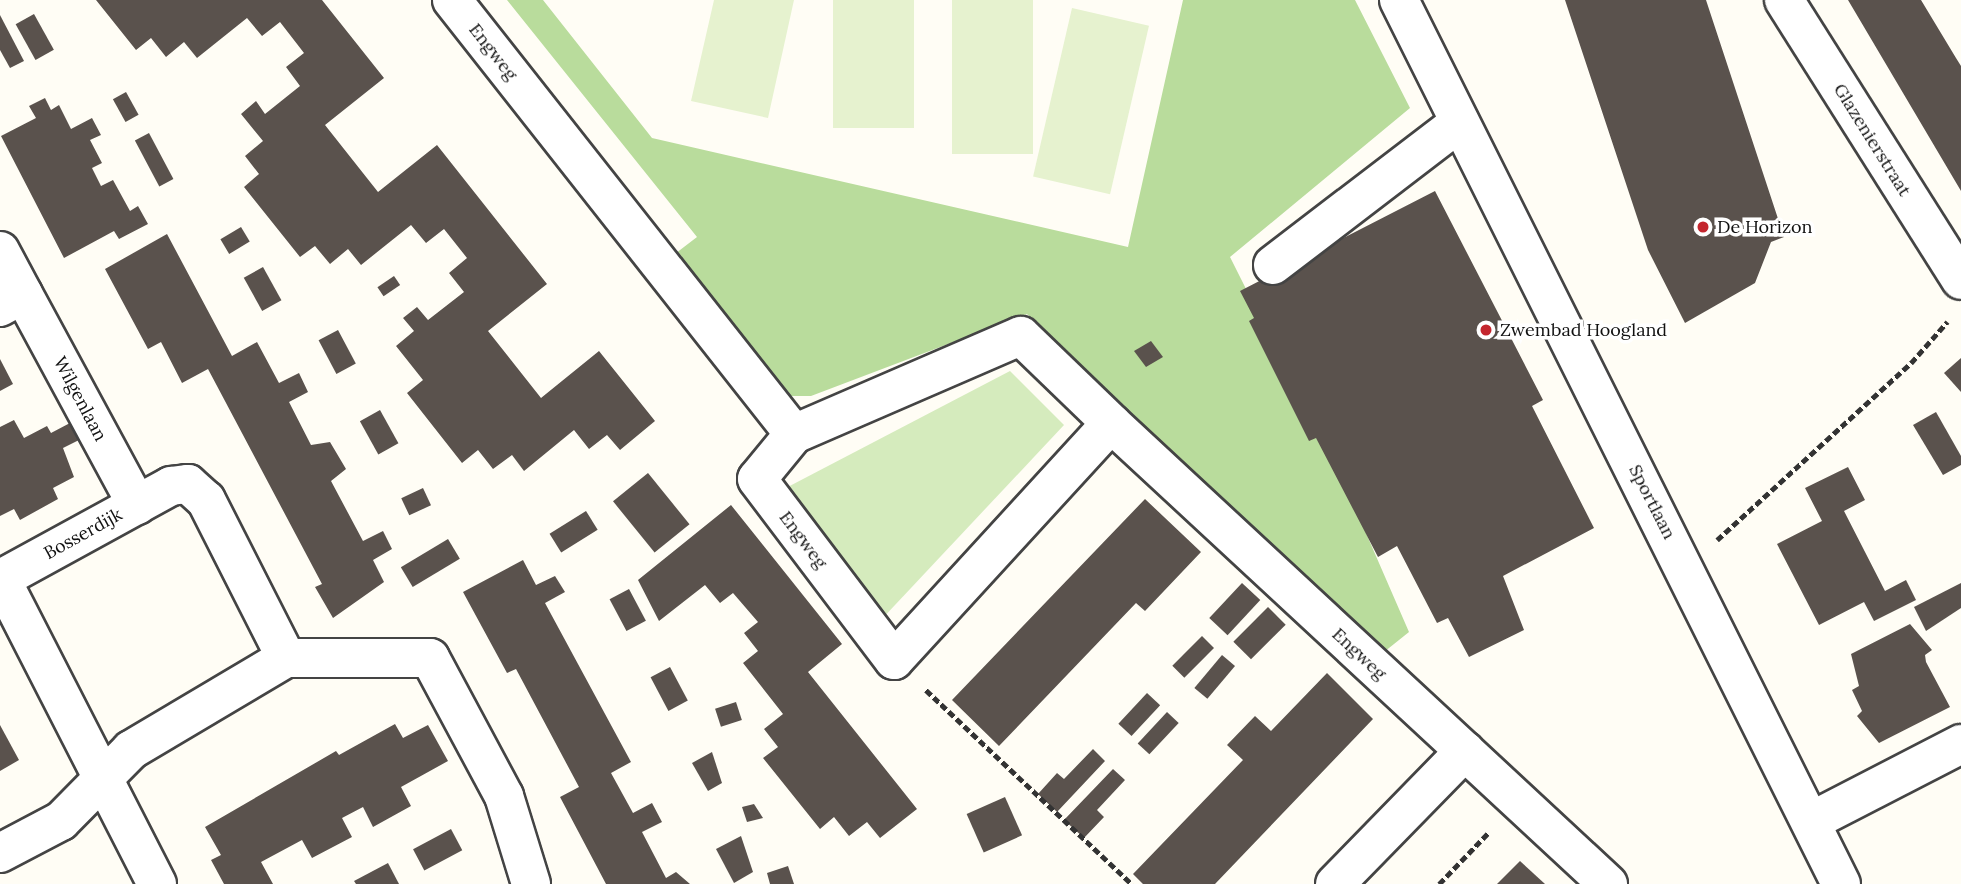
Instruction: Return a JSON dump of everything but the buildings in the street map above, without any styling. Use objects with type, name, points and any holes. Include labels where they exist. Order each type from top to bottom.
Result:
[{"type":"street","name":"Engweg","points":[[452,0],[794,434]]},
{"type":"street","name":"Sportlaan","points":[[1399,0],[1812,821],[1840,884]]},
{"type":"street","name":"Glazenierstraat","points":[[1784,0],[1957,298]]},
{"type":"street","points":[[1273,265],[1460,122]]},
{"type":"street","name":"Wilgenlaan","points":[[0,251],[12,300],[136,505]]},
{"type":"street","name":"Engweg","points":[[894,660],[757,479],[794,434],[1021,336],[1111,423],[1608,884]]},
{"type":"street","points":[[894,660],[1111,423]]},
{"type":"street","name":"Bosserdijk","points":[[157,884],[1,579],[171,486],[188,484],[206,500],[286,658]]},
{"type":"street","points":[[0,853],[61,821],[131,750],[286,658],[430,658],[505,796],[531,884]]},
{"type":"street","points":[[1812,821],[1961,744]]},
{"type":"street","points":[[1335,884],[1465,751]]},
{"type":"path","points":[[1686,570],[1911,363],[1957,298]]},
{"type":"path","points":[[894,660],[1132,884]]},
{"type":"path","points":[[1439,884],[1519,802]]},
{"type":"green space","points":[[507,0],[543,0],[652,138],[1128,247],[1183,0],[1355,0],[1410,108],[1230,257],[1349,494],[1409,632],[1384,652],[1027,314],[811,396],[787,396],[667,260],[697,237]]},
{"type":"green space","points":[[714,0],[794,0],[768,118],[691,101]]},
{"type":"green space","points":[[833,0],[914,0],[914,128],[833,128]]},
{"type":"green space","points":[[952,0],[1033,0],[1033,154],[952,154]]},
{"type":"green space","points":[[1072,8],[1149,26],[1110,194],[1033,177]]},
{"type":"green space","points":[[1010,371],[1064,425],[880,621],[782,490]]},
{"type":"place","name":"De Horizon","points":[[1703,227]]},
{"type":"place","name":"Zwembad Hoogland","points":[[1486,330]]}]
